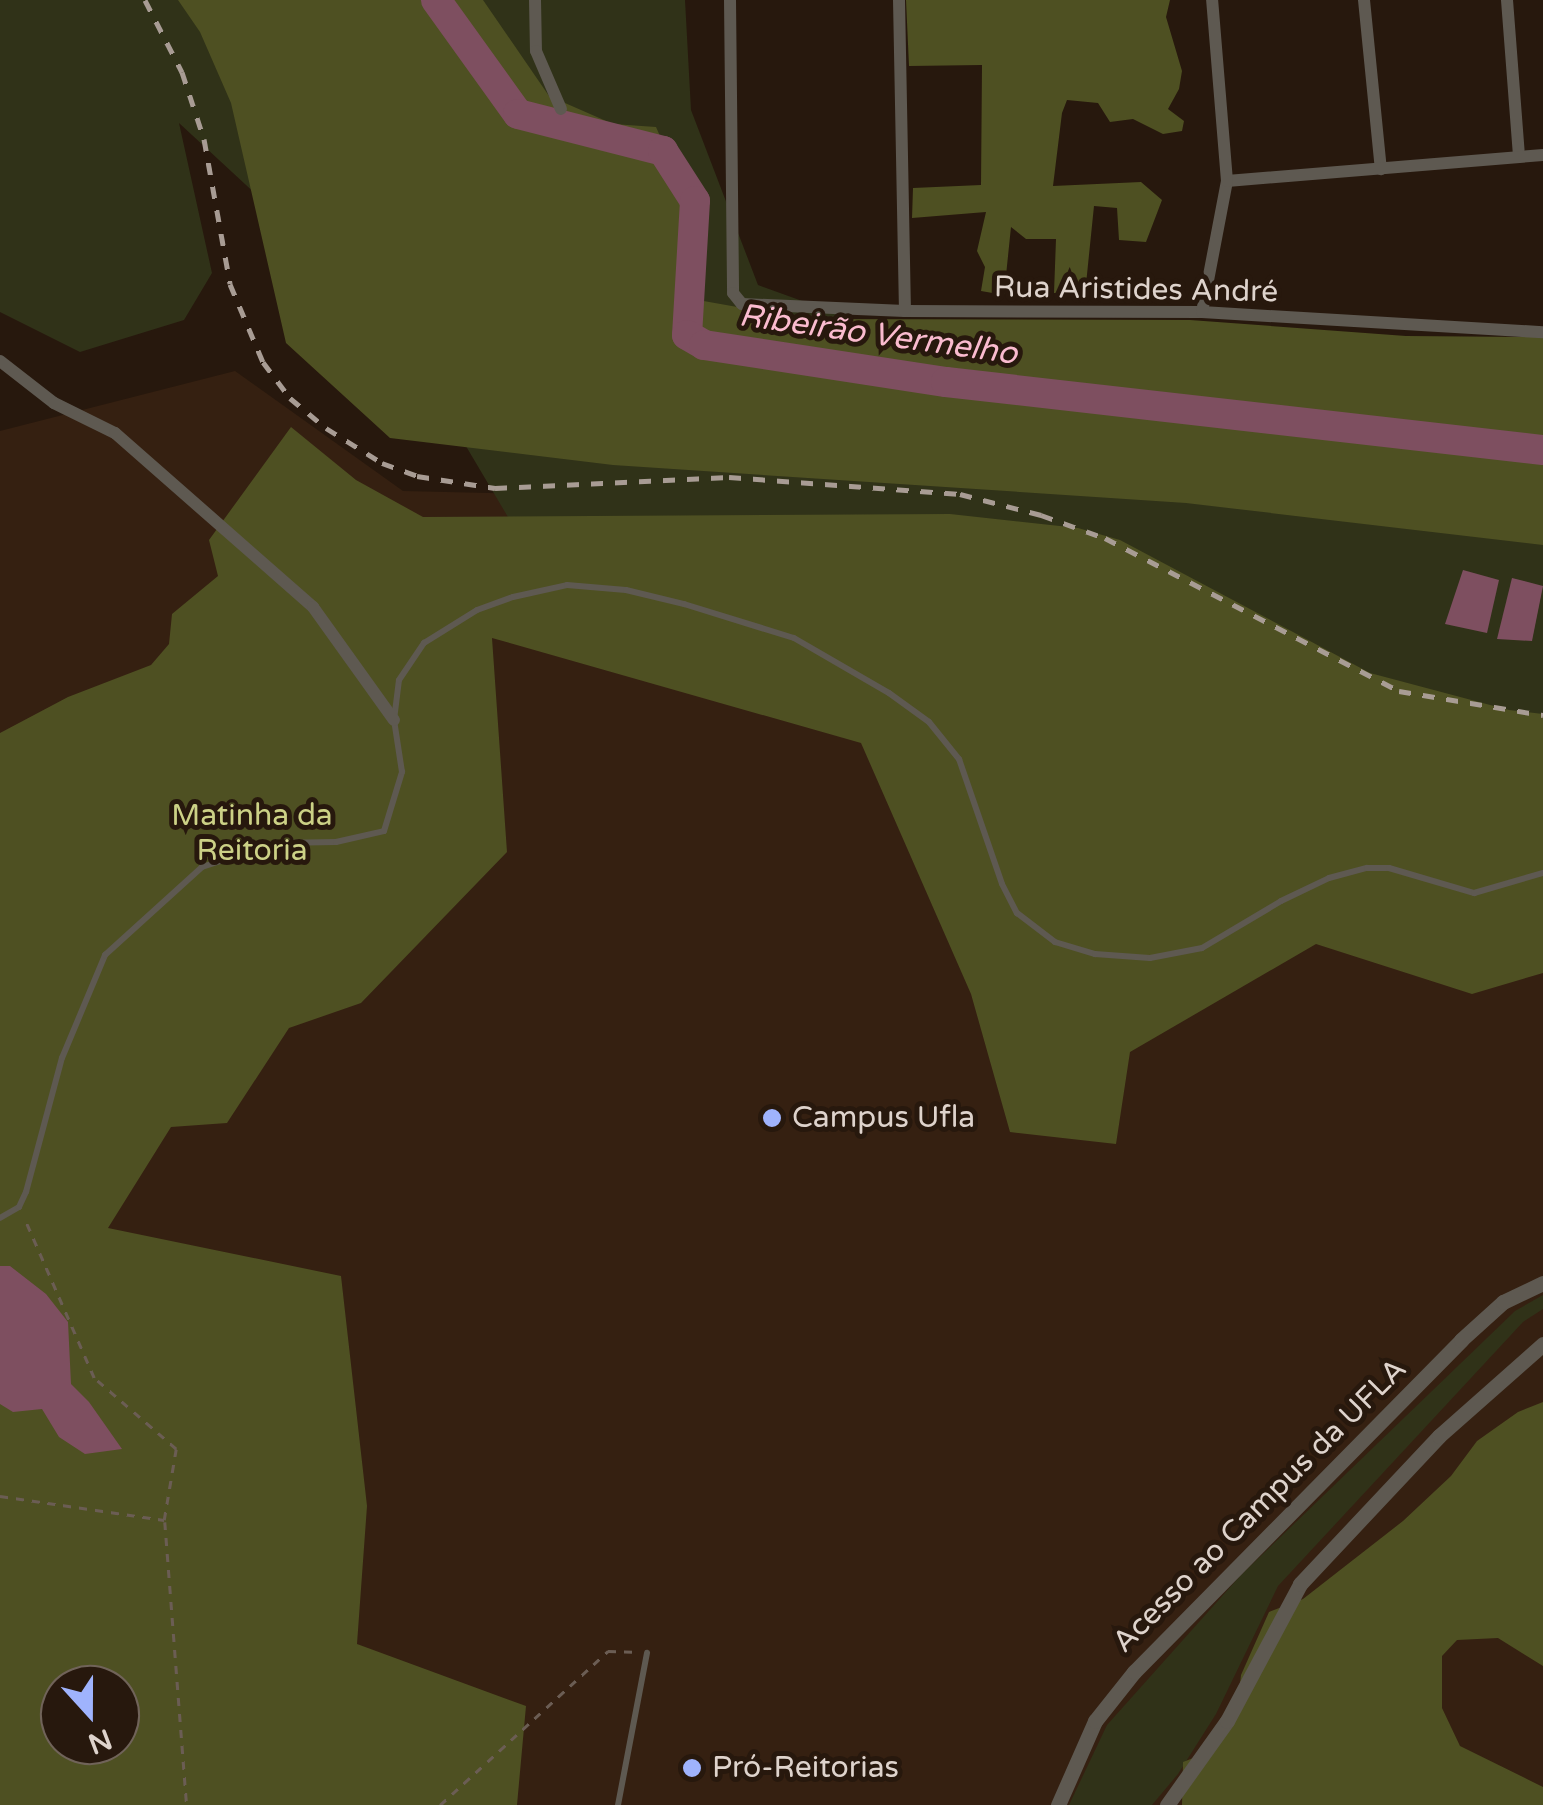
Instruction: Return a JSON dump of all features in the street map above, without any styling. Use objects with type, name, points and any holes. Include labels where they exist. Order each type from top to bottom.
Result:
[{"type":"street","points":[[535,0],[536,51],[560,109]]},
{"type":"street","name":"Rua Aristides André","points":[[730,0],[733,294],[750,306],[1202,312],[1543,332]]},
{"type":"street","points":[[899,0],[904,311]]},
{"type":"street","points":[[1202,312],[1227,181],[1212,0]]},
{"type":"street","points":[[1364,0],[1381,168]]},
{"type":"street","points":[[1507,0],[1518,157]]},
{"type":"street","points":[[1227,181],[1543,155]]},
{"type":"street","points":[[0,361],[54,403],[116,433],[313,607],[394,720]]},
{"type":"street","name":"Acesso ao Campus da UFLA","points":[[1058,1805],[1095,1721],[1134,1672],[1461,1340],[1503,1302],[1543,1282]]},
{"type":"street","points":[[1167,1805],[1226,1720],[1289,1598],[1439,1436],[1543,1344]]},
{"type":"lane","points":[[0,1218],[19,1208],[62,1058],[105,955],[202,867],[276,843],[336,842],[384,830],[402,772],[394,720],[399,680],[424,643],[477,610],[567,585],[626,590],[794,638],[889,693],[930,722],[959,759],[1002,884],[1017,913],[1056,942],[1095,954],[1150,958],[1202,948],[1281,901],[1329,878],[1367,868],[1389,868],[1474,893],[1543,874]]},
{"type":"lane","points":[[618,1805],[647,1653]]},
{"type":"path","points":[[19,1208],[94,1378],[176,1449],[164,1520],[187,1805]]},
{"type":"path","points":[[0,1496],[164,1520]]},
{"type":"path","points":[[440,1805],[608,1650],[647,1653]]},
{"type":"shaded area","name":"Campus Ufla","points":[[1543,339],[1543,1805],[0,1805],[0,431],[235,371],[403,491],[956,504]]},
{"type":"shaded area","points":[[1463,570],[1499,580],[1487,633],[1445,624]]},
{"type":"shaded area","points":[[1512,578],[1543,586],[1532,641],[1497,639]]},
{"type":"shaded area","points":[[0,1266],[10,1266],[46,1294],[68,1322],[71,1384],[89,1402],[122,1449],[85,1454],[59,1437],[42,1409],[13,1412],[0,1404]]},
{"type":"green space","points":[[0,0],[685,0],[691,110],[758,285],[916,342],[1543,381],[1543,822],[521,539],[390,318],[179,123],[212,273],[184,320],[80,352],[0,312]]},
{"type":"green space","points":[[178,0],[483,0],[549,96],[613,124],[656,127],[690,204],[698,300],[804,319],[1190,320],[1406,336],[1543,337],[1543,545],[1186,503],[613,465],[390,438],[286,343],[231,103],[200,32]]},
{"type":"green space","points":[[906,0],[1170,0],[1166,17],[1182,71],[1179,89],[1168,109],[1184,121],[1182,131],[1163,134],[1133,119],[1110,122],[1098,103],[1067,100],[1062,113],[1053,186],[1141,182],[1162,200],[1146,242],[1119,240],[1117,208],[1094,206],[1085,294],[1054,293],[1056,239],[1026,239],[1011,227],[1004,295],[981,291],[985,267],[977,251],[986,212],[912,218],[913,188],[981,185],[982,65],[909,66]]},
{"type":"green space","name":"Matinha da Reitoria","points":[[291,427],[356,480],[423,517],[950,514],[1078,528],[1120,540],[1370,673],[1509,710],[1543,714],[1543,973],[1472,994],[1316,944],[1130,1052],[1116,1144],[1010,1132],[971,994],[861,743],[492,638],[507,852],[361,1003],[289,1028],[227,1123],[171,1127],[108,1228],[341,1276],[367,1506],[357,1644],[526,1706],[517,1805],[0,1805],[0,733],[68,697],[151,665],[169,644],[172,614],[218,576],[209,540]]},
{"type":"green space","points":[[1543,1295],[1543,1309],[1523,1322],[1278,1586],[1216,1714],[1178,1774],[1152,1805],[1069,1805],[1107,1725],[1241,1575],[1515,1311]]},
{"type":"green space","points":[[1543,1402],[1543,1666],[1498,1638],[1457,1640],[1442,1656],[1442,1708],[1460,1746],[1543,1787],[1543,1805],[1182,1805],[1183,1762],[1206,1753],[1238,1702],[1241,1675],[1269,1612],[1303,1599],[1403,1521],[1451,1476],[1477,1441],[1518,1412]]},
{"type":"waterway","name":"Ribeirão Vermelho","points":[[436,0],[518,114],[663,151],[695,201],[687,335],[704,345],[946,382],[1543,450]]},
{"type":"railway","points":[[145,0],[182,72],[204,139],[230,284],[263,362],[290,398],[326,428],[382,463],[417,476],[495,488],[729,477],[960,494],[1041,515],[1105,538],[1399,691],[1543,715]]},
{"type":"place","name":"Campus Ufla","points":[[772,1118]]},
{"type":"place","name":"Pró-Reitorias","points":[[692,1768]]}]
